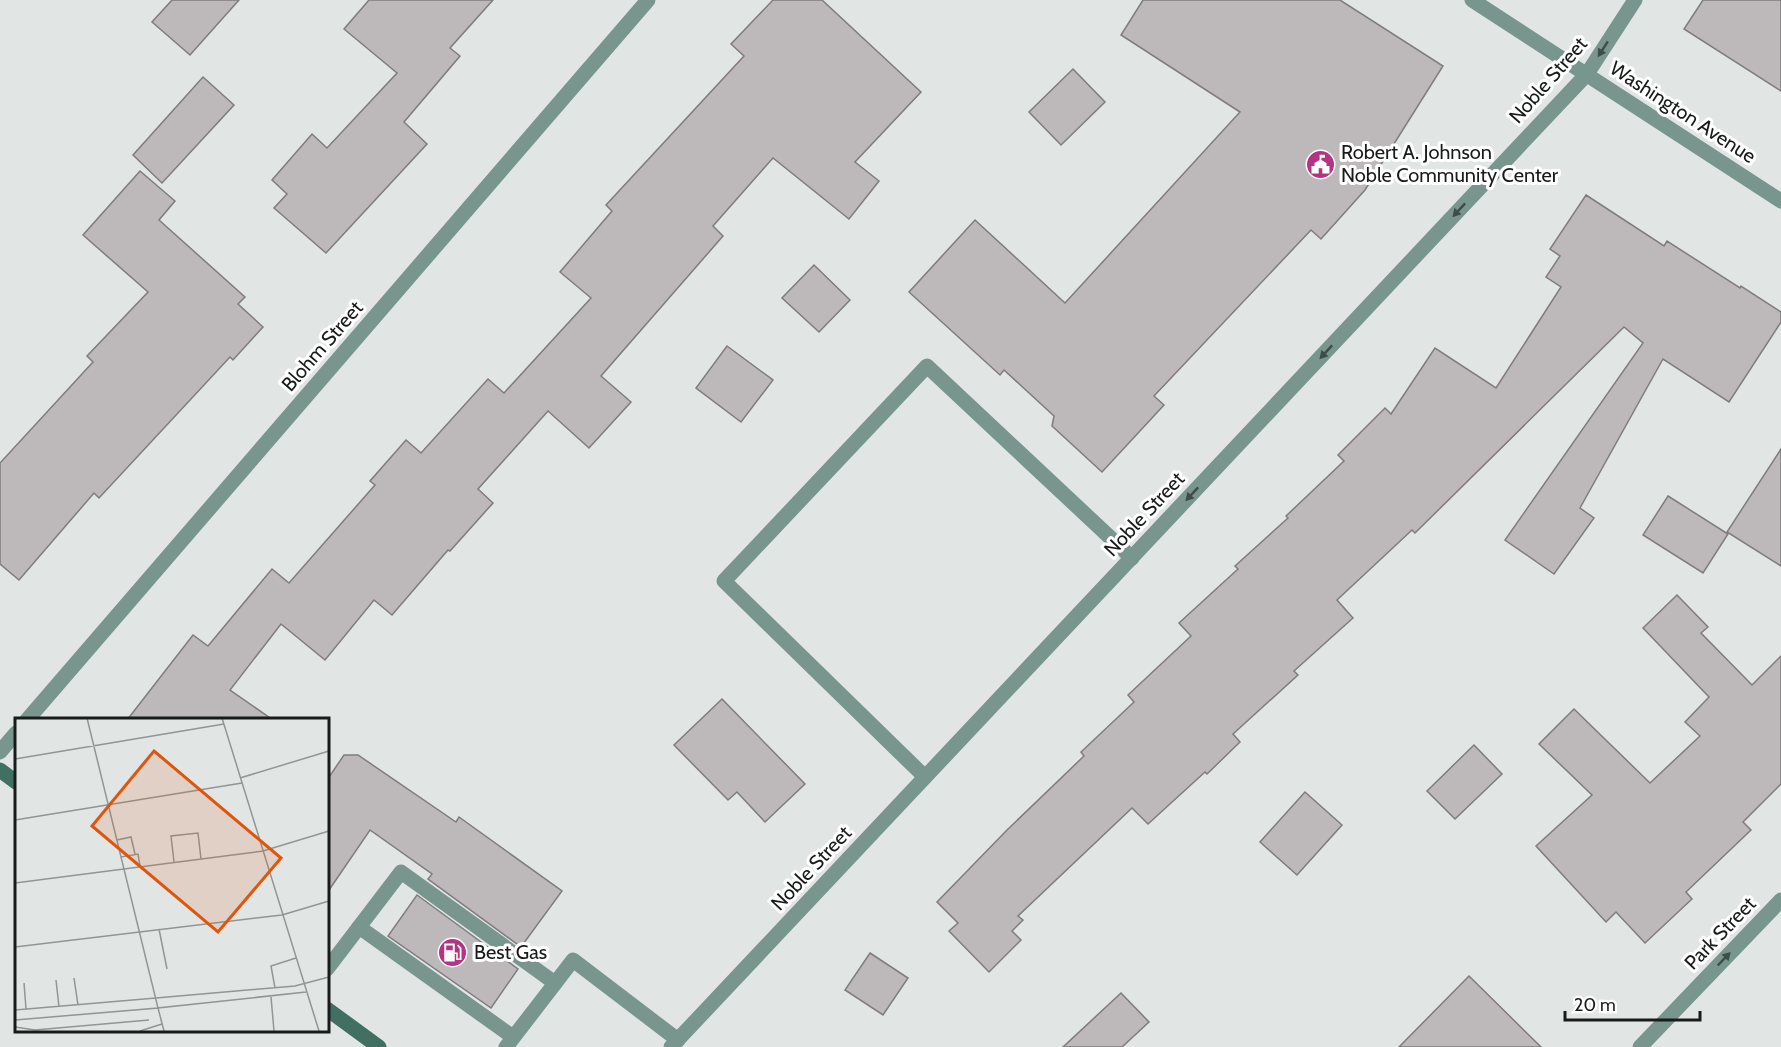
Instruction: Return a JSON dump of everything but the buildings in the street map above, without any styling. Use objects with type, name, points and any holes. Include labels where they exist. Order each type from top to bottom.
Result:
[{"type":"main road","points":[[0,770],[15,781]]},
{"type":"main road","points":[[328,1010],[379,1047]]},
{"type":"street","name":"Blohm Street","points":[[29,718],[648,0]]},
{"type":"street","name":"Washington Avenue","points":[[1472,0],[1781,201]]},
{"type":"street","name":"Noble Street","points":[[675,1043],[1587,74],[1635,0]]},
{"type":"street","points":[[925,777],[724,581],[918,375],[927,366],[1132,558]]},
{"type":"street","points":[[0,752],[15,734]]},
{"type":"street","points":[[328,968],[401,872],[555,983]]},
{"type":"street","name":"Park Street","points":[[1640,1047],[1781,900]]},
{"type":"street","points":[[359,927],[509,1042],[573,960],[675,1043]]},
{"type":"place","name":"Robert A. Johnson Noble Community Center","points":[[1320,164]]},
{"type":"place","name":"Best Gas","points":[[453,952]]}]
